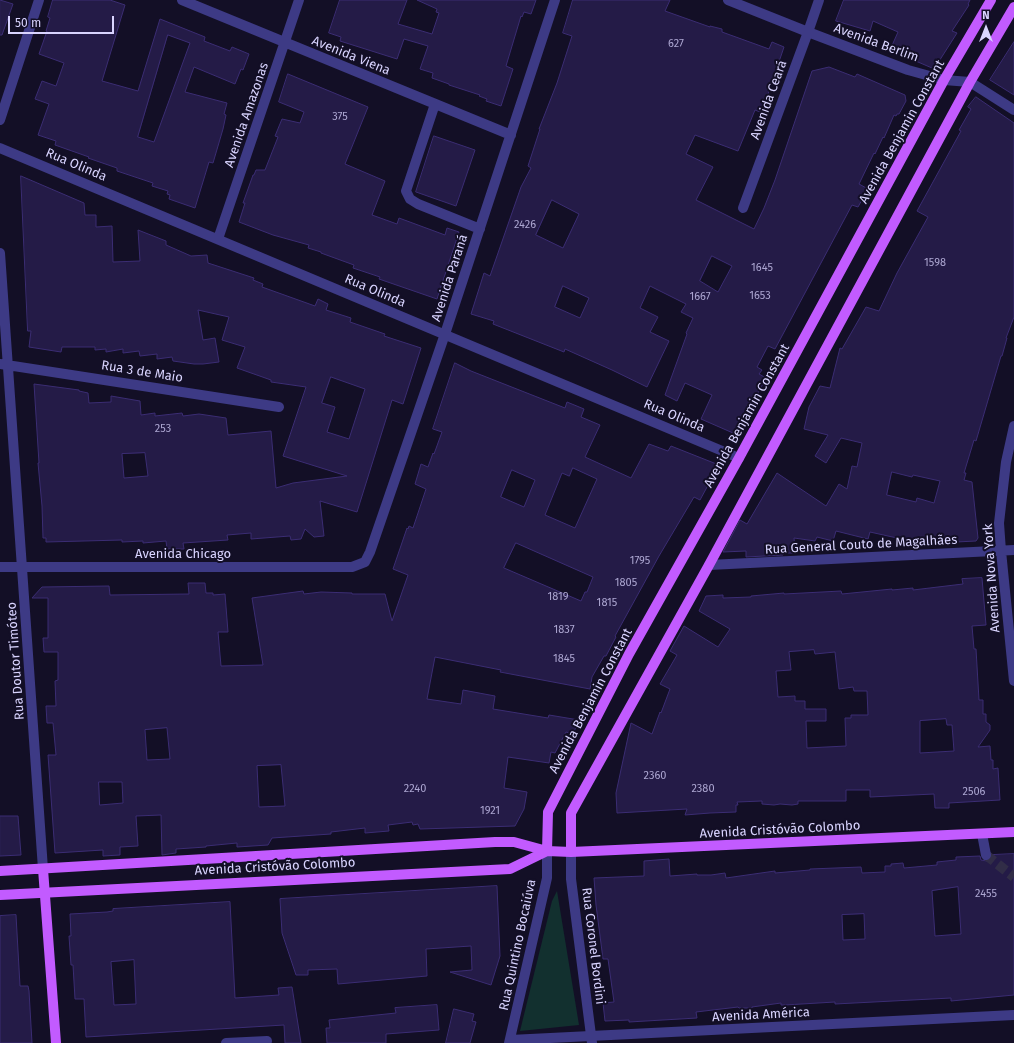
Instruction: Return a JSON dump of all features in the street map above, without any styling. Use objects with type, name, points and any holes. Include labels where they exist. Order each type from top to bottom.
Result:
[{"type":"main road","name":"Avenida Benjamin Constant","points":[[547,852],[548,812],[629,654],[739,458],[944,80],[991,0]]},
{"type":"main road","points":[[571,852],[571,813],[708,565],[970,82],[1014,7]]},
{"type":"main road","name":"Avenida Cristóvão Colombo","points":[[0,871],[495,842],[514,842],[547,852],[571,852],[1014,832]]},
{"type":"main road","name":"Avenida Cristóvão Colombo","points":[[0,895],[510,869],[547,852]]},
{"type":"main road","name":"Rua Doutor Timóteo","points":[[44,869],[56,1043]]},
{"type":"street","points":[[0,120],[39,0]]},
{"type":"street","name":"Avenida Viena","points":[[182,0],[511,135]]},
{"type":"street","name":"Avenida Amazonas","points":[[218,239],[299,0]]},
{"type":"street","name":"Avenida Paraná","points":[[365,562],[370,552],[445,334],[555,0]]},
{"type":"street","name":"Avenida Berlim","points":[[728,0],[908,70],[944,80],[970,82],[1014,110]]},
{"type":"street","name":"Avenida Ceará","points":[[743,208],[819,0]]},
{"type":"street","points":[[435,104],[406,191],[410,199],[418,204],[480,229]]},
{"type":"street","name":"Rua Olinda","points":[[0,148],[739,458]]},
{"type":"street","name":"Rua Doutor Timóteo","points":[[0,253],[4,364],[23,568],[44,869]]},
{"type":"street","name":"Rua 3 de Maio","points":[[4,364],[279,406]]},
{"type":"street","name":"Avenida Nova York","points":[[1014,426],[1006,462],[1000,523],[1001,551],[1014,681]]},
{"type":"street","name":"Rua General Couto de Magalhães","points":[[708,565],[1014,550]]},
{"type":"street","name":"Avenida Chicago","points":[[0,568],[352,567],[365,562]]},
{"type":"street","points":[[982,834],[986,856]]},
{"type":"street","name":"Rua Quintino Bocaiúva","points":[[510,1042],[547,878],[547,852]]},
{"type":"street","name":"Rua Coronel Bordini","points":[[571,852],[571,879],[591,1040]]},
{"type":"street","name":"Avenida América","points":[[510,1042],[591,1040],[1014,1015]]},
{"type":"street","points":[[226,1043],[267,1041]]},
{"type":"green space","points":[[557,891],[579,1025],[520,1031],[552,901]]},
{"type":"building","points":[[0,0],[13,4],[2,35],[0,35]]},
{"type":"building","points":[[53,0],[110,0],[125,5],[102,81],[138,91],[160,19],[205,37],[204,41],[230,51],[232,47],[249,54],[243,70],[241,69],[235,84],[194,67],[185,92],[227,103],[224,114],[226,115],[223,129],[213,163],[209,162],[195,208],[169,199],[170,195],[167,194],[168,191],[152,186],[153,183],[117,171],[117,168],[55,145],[56,141],[38,135],[49,104],[35,99],[42,81],[56,86],[64,63],[39,54],[47,31],[50,18],[48,17]],"holes":[[[168,35],[190,43],[154,142],[138,137]]]},
{"type":"building","points":[[340,0],[407,0],[398,24],[432,34],[439,13],[436,12],[437,9],[417,0],[536,0],[531,14],[524,12],[522,17],[521,16],[506,66],[513,69],[501,106],[486,101],[487,99],[479,96],[480,95],[432,78],[433,73],[420,69],[428,46],[404,39],[397,59],[340,41],[341,37],[329,33]]},
{"type":"building","points":[[573,0],[670,0],[665,11],[710,27],[722,29],[722,32],[769,49],[772,42],[784,47],[763,109],[761,108],[760,112],[755,110],[738,151],[695,135],[686,154],[713,167],[696,200],[754,229],[775,180],[812,71],[829,67],[855,77],[857,74],[905,95],[906,101],[899,114],[896,116],[894,115],[884,138],[883,137],[875,154],[874,153],[859,184],[868,189],[858,207],[852,205],[775,349],[768,346],[757,367],[762,370],[759,374],[766,378],[755,399],[757,400],[741,431],[733,433],[701,419],[712,395],[685,383],[677,401],[665,395],[687,334],[686,333],[693,318],[681,312],[686,304],[650,286],[640,308],[658,317],[650,332],[669,341],[647,387],[565,349],[564,352],[493,324],[494,321],[471,314],[484,273],[490,276],[521,187],[531,168],[528,166],[539,129],[557,83],[572,36],[563,33]],"holes":[[[552,200],[579,214],[563,248],[536,235]],[[712,256],[732,266],[718,292],[700,281]],[[563,286],[589,298],[580,318],[555,307]]]},
{"type":"building","points":[[844,0],[970,0],[969,5],[952,31],[957,33],[936,66],[932,68],[890,50],[898,32],[873,21],[870,31],[836,21]]},
{"type":"building","points":[[1014,42],[1014,95],[990,80]]},
{"type":"building","points":[[288,74],[368,107],[345,164],[385,181],[372,215],[397,224],[399,218],[445,235],[447,228],[459,232],[437,299],[379,279],[380,277],[353,268],[354,265],[308,248],[309,245],[273,235],[239,222],[245,203],[243,203],[253,175],[256,170],[265,170],[278,137],[275,136],[282,119],[300,123],[304,112],[279,102]]},
{"type":"building","points":[[976,97],[1014,123],[1014,317],[1006,338],[976,441],[974,440],[964,473],[966,473],[964,480],[972,482],[978,538],[976,541],[896,545],[897,538],[870,532],[868,539],[836,531],[833,541],[817,537],[815,541],[794,538],[794,553],[746,557],[746,551],[723,552],[740,520],[747,524],[777,473],[826,506],[839,484],[847,489],[852,466],[857,467],[862,443],[841,438],[826,463],[815,456],[828,435],[804,429],[809,407],[820,386],[830,388],[840,348],[842,349],[866,307],[879,311],[897,273],[928,217],[917,211],[961,131],[959,130],[971,109],[968,107]],"holes":[[[892,472],[912,477],[913,475],[940,481],[934,503],[917,498],[916,502],[887,495]]]},
{"type":"building","points":[[434,136],[475,150],[456,206],[416,192]]},
{"type":"building","points":[[21,176],[84,203],[85,215],[96,215],[96,227],[112,226],[113,262],[140,261],[138,230],[166,241],[166,245],[191,256],[207,255],[208,263],[254,278],[253,280],[263,284],[262,287],[315,306],[318,299],[328,304],[326,310],[351,318],[350,322],[385,334],[384,336],[421,348],[403,404],[392,400],[357,512],[320,501],[324,536],[314,537],[305,529],[301,539],[291,540],[290,536],[251,539],[251,533],[227,535],[228,540],[183,543],[184,549],[167,549],[166,541],[143,543],[143,541],[122,542],[122,540],[46,542],[46,538],[43,538],[34,384],[79,390],[88,393],[89,403],[111,402],[111,396],[140,401],[141,415],[155,413],[155,416],[182,413],[183,416],[199,414],[226,418],[228,435],[271,431],[276,488],[293,483],[347,476],[283,456],[306,387],[271,382],[271,380],[237,368],[245,347],[222,340],[229,317],[198,310],[203,340],[215,338],[219,362],[194,364],[173,361],[172,357],[157,359],[157,354],[140,356],[139,351],[123,353],[123,349],[106,352],[106,349],[95,350],[95,347],[62,347],[61,352],[29,347],[31,331],[28,331]],"holes":[[[331,377],[365,389],[349,439],[327,432],[335,407],[322,403]],[[145,453],[148,476],[124,478],[122,454]]]},
{"type":"building","points":[[455,363],[471,371],[565,408],[567,402],[584,409],[581,417],[600,425],[585,457],[631,478],[649,444],[668,451],[671,446],[719,465],[700,500],[694,497],[659,556],[615,636],[616,637],[606,656],[604,656],[592,677],[590,689],[500,672],[501,670],[435,657],[427,699],[461,704],[463,690],[495,696],[493,709],[548,718],[549,715],[579,720],[573,734],[566,732],[555,753],[551,752],[549,763],[508,757],[504,788],[527,792],[524,809],[515,826],[420,829],[418,824],[413,825],[412,822],[388,825],[389,831],[365,833],[365,828],[331,832],[331,834],[272,838],[268,845],[237,847],[237,843],[176,849],[176,853],[162,855],[161,815],[136,816],[138,846],[120,847],[120,855],[103,856],[103,850],[55,853],[48,755],[56,755],[53,723],[47,723],[46,706],[56,706],[55,681],[58,680],[58,652],[44,652],[43,638],[48,638],[48,598],[32,598],[42,587],[109,586],[110,595],[189,594],[188,583],[205,583],[206,593],[213,593],[213,595],[225,594],[228,632],[218,632],[221,666],[263,665],[252,598],[303,591],[304,594],[321,592],[385,594],[392,621],[408,575],[393,569],[407,528],[408,529],[409,526],[413,528],[426,489],[415,484],[421,464],[428,467],[442,432],[433,429]],"holes":[[[573,468],[597,479],[575,528],[545,515],[562,473],[569,476]],[[512,470],[535,480],[524,507],[501,497]],[[516,543],[593,577],[587,592],[585,592],[581,601],[504,568]],[[167,728],[170,759],[147,760],[145,730]],[[281,765],[285,806],[259,807],[257,766]],[[99,782],[122,782],[123,803],[100,805]]]},
{"type":"building","points":[[982,578],[986,625],[972,626],[974,649],[976,649],[979,700],[983,700],[983,714],[986,714],[986,722],[990,725],[990,730],[978,747],[990,746],[993,769],[998,768],[1000,800],[949,803],[949,808],[935,808],[934,794],[870,797],[870,790],[846,790],[846,801],[798,801],[798,804],[792,805],[762,804],[762,801],[737,802],[738,805],[736,805],[736,812],[685,815],[687,809],[617,813],[616,793],[631,723],[652,734],[670,689],[660,684],[677,655],[670,651],[684,626],[718,647],[730,629],[699,611],[706,596],[723,595],[723,598],[751,597],[784,593],[841,591],[842,594],[892,589],[913,588],[913,590],[963,584],[962,579]],"holes":[[[814,650],[815,654],[835,652],[839,689],[853,687],[854,691],[867,691],[868,715],[851,715],[851,718],[845,718],[846,746],[807,748],[806,721],[826,721],[826,709],[805,709],[805,701],[795,701],[795,696],[778,697],[776,671],[791,670],[789,652]],[[946,719],[947,725],[952,725],[954,751],[920,753],[920,721]]]},
{"type":"building","points":[[0,816],[18,816],[21,855],[0,856]]},
{"type":"building","points":[[1014,854],[1014,995],[951,1001],[951,998],[835,1004],[835,1002],[781,1005],[781,1003],[752,1008],[738,1007],[696,1012],[697,1018],[629,1022],[629,1020],[605,1021],[603,1003],[614,1002],[608,959],[603,959],[594,878],[644,876],[644,861],[669,859],[670,876],[697,874],[711,875],[725,873],[726,878],[775,871],[775,873],[810,869],[861,867],[862,873],[885,872],[885,866],[891,866],[891,864],[903,863],[904,868],[937,865],[937,862],[956,860],[956,857],[980,856],[981,860],[987,861],[991,860],[992,855]],"holes":[[[958,887],[961,934],[935,936],[932,891]],[[864,914],[865,939],[843,940],[842,915]]]},
{"type":"building","points":[[497,886],[500,956],[491,985],[450,972],[472,970],[471,946],[426,949],[427,976],[338,984],[337,969],[308,970],[308,975],[296,975],[282,933],[280,899]]},
{"type":"building","points":[[230,902],[235,998],[279,995],[278,988],[292,987],[301,1043],[285,1043],[284,1025],[86,1037],[84,999],[75,999],[73,965],[71,965],[69,936],[71,936],[70,914],[107,912],[113,911],[113,909]],"holes":[[[134,960],[136,1004],[114,1005],[111,962]]]},
{"type":"building","points":[[16,915],[20,986],[28,986],[32,1043],[0,1043],[0,916]]},
{"type":"building","points":[[437,1005],[439,1030],[386,1034],[386,1043],[327,1043],[326,1028],[330,1028],[329,1020],[396,1013],[395,1008]]},
{"type":"building","points":[[454,1009],[474,1014],[472,1021],[476,1022],[470,1043],[446,1043]]},
{"type":"tunnel","points":[[986,855],[1014,877]]}]
